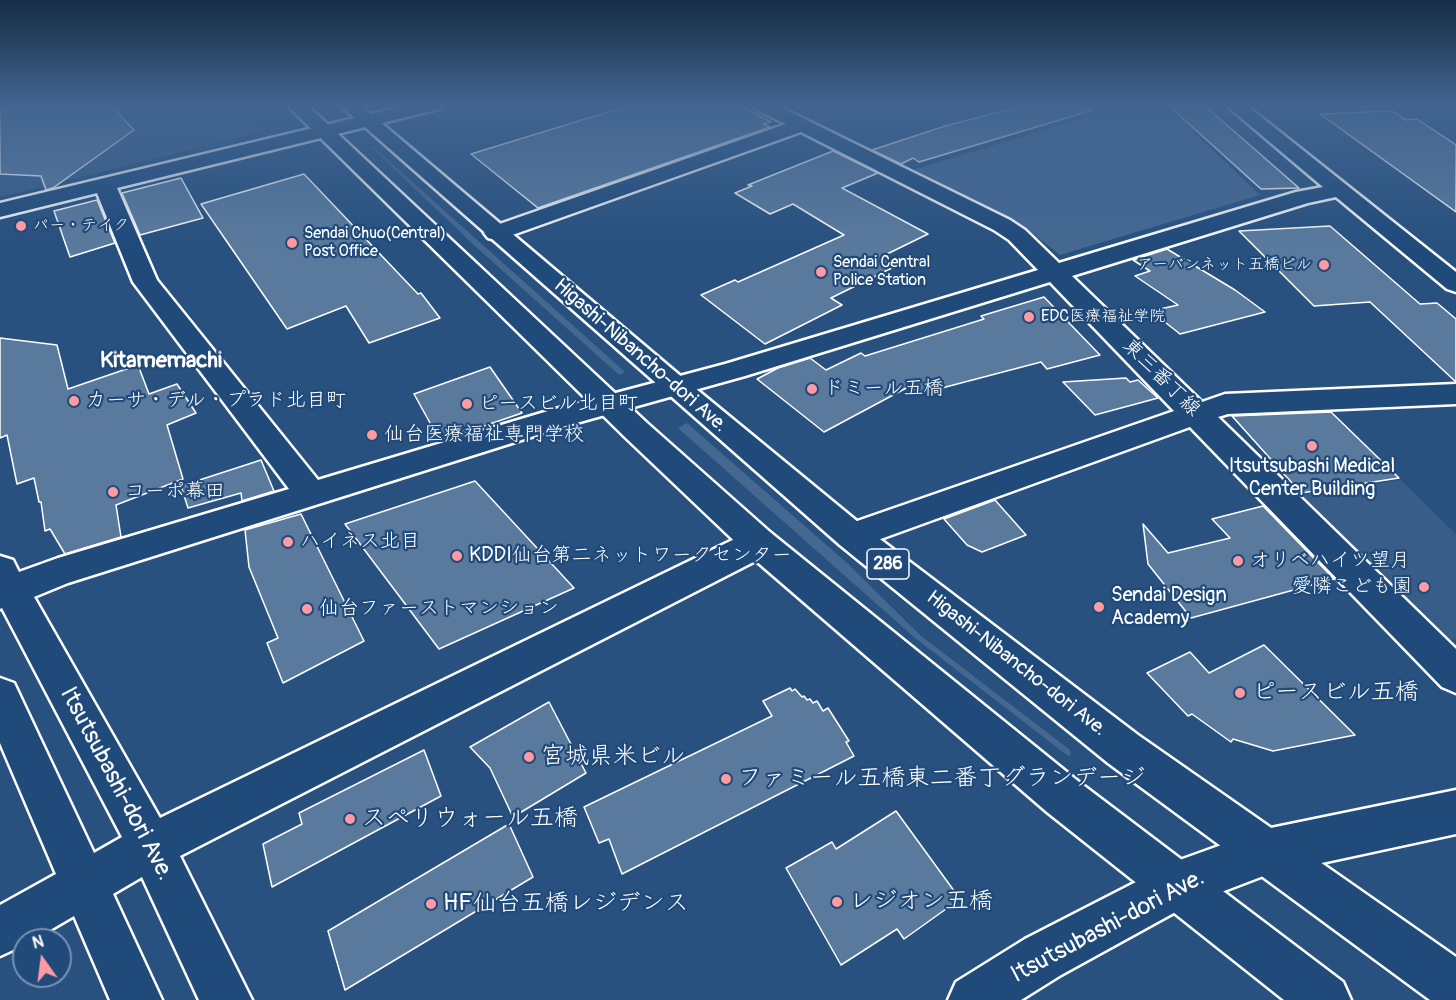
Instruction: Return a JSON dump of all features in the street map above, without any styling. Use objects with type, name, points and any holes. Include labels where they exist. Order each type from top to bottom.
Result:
[{"type":"main road","points":[[0,210],[242,152]]},
{"type":"main road","points":[[346,152],[759,543],[1063,797],[1325,1000]]},
{"type":"main road","name":"Higashi-Nibancho-dori Ave.","points":[[402,152],[852,536],[1123,749],[1456,988]]},
{"type":"main road","points":[[496,233],[726,152]]},
{"type":"main road","name":"東三番丁線","points":[[855,152],[1002,225],[1017,235],[1456,675]]},
{"type":"main road","points":[[1293,152],[1456,284]]},
{"type":"main road","points":[[1320,152],[1431,237]]},
{"type":"main road","points":[[105,186],[145,282],[311,494]]},
{"type":"main road","points":[[3,585],[58,572],[311,494],[735,370],[1304,196],[1340,190]]},
{"type":"main road","points":[[852,536],[1196,412],[1225,404],[1456,394]]},
{"type":"main road","points":[[0,932],[151,846],[759,543]]},
{"type":"main road","name":"Itsutsubashi-dori Ave.","points":[[3,585],[151,846],[226,1000]]},
{"type":"main road","points":[[0,696],[82,885],[136,1000]]},
{"type":"main road","name":"Itsutsubashi-dori Ave.","points":[[974,1000],[1043,957],[1177,885],[1266,852],[1456,812]]},
{"type":"shaded area","points":[[0,152],[183,152],[0,197]]},
{"type":"shaded area","points":[[376,152],[624,371],[623,374],[618,374],[476,247]]},
{"type":"shaded area","points":[[973,152],[1214,152],[1260,195],[1060,255],[1022,225],[913,170]]},
{"type":"shaded area","points":[[687,423],[846,562],[920,635],[1070,750],[1071,755],[1068,756],[915,638],[678,428]]},
{"type":"shaded area","name":"愛隣こども園","points":[[1401,480],[1456,534],[1456,639],[1446,641],[1302,495]]},
{"type":"building","points":[[0,152],[104,152],[53,188],[46,190],[41,176],[0,174]]},
{"type":"building","points":[[479,152],[699,152],[538,208],[471,154]]},
{"type":"building","name":"Sendai Central Police Station","points":[[834,152],[878,173],[842,188],[928,234],[883,256],[898,265],[831,298],[842,305],[765,344],[701,295],[735,280],[738,282],[844,235],[793,204],[770,214],[735,193],[752,186],[748,185]]},
{"type":"building","points":[[875,152],[954,152],[919,162],[913,158],[901,164]]},
{"type":"building","points":[[1220,152],[1257,152],[1299,188],[1261,189]]},
{"type":"building","points":[[1372,152],[1456,152],[1456,212]]},
{"type":"building","points":[[304,174],[418,294],[421,293],[440,318],[369,343],[346,306],[287,329],[201,204]]},
{"type":"building","points":[[181,178],[203,218],[140,235],[122,193]]},
{"type":"building","points":[[97,200],[115,243],[70,257],[54,211]]},
{"type":"building","name":"アーバンネット五橋ビル","points":[[1330,226],[1420,304],[1437,303],[1456,319],[1456,382],[1370,302],[1314,306],[1239,231]]},
{"type":"building","points":[[1167,249],[1235,290],[1265,312],[1180,334],[1151,311],[1178,305],[1135,276],[1150,271],[1133,260]]},
{"type":"building","points":[[1044,297],[1100,355],[1047,369],[1041,362],[919,394],[910,386],[824,432],[757,379],[778,368],[810,358],[826,370],[861,353],[865,356],[984,319],[981,316]]},
{"type":"building","points":[[0,338],[57,345],[68,389],[138,365],[149,394],[177,384],[196,413],[167,425],[183,479],[116,505],[121,537],[65,554],[50,529],[45,531],[41,502],[39,502],[34,478],[17,484],[7,435],[0,438]]},
{"type":"building","name":"ピースビル北目町","points":[[490,367],[522,413],[440,441],[414,394]]},
{"type":"building","points":[[1126,378],[1130,382],[1138,380],[1158,398],[1095,415],[1063,382]]},
{"type":"building","name":"Itsutsubashi Medical Center Building","points":[[1331,412],[1399,478],[1301,493],[1232,416]]},
{"type":"building","points":[[261,460],[274,491],[242,501],[241,493],[188,508],[181,486]]},
{"type":"building","name":"KDDI仙台第二ネットワークセンター","points":[[475,481],[574,588],[439,649],[345,524]]},
{"type":"building","points":[[995,500],[1026,535],[982,552],[967,545],[944,519]]},
{"type":"building","name":"オリベハイツ望月","points":[[1263,506],[1334,579],[1191,618],[1148,564],[1143,524],[1168,553],[1230,538],[1212,519]]},
{"type":"building","name":"仙台ファーストマンション","points":[[301,514],[364,641],[283,683],[267,643],[278,638],[249,567],[245,530]]},
{"type":"building","name":"ピースビル五橋","points":[[1264,645],[1355,735],[1273,751],[1233,739],[1231,742],[1192,714],[1188,716],[1147,673],[1190,652],[1209,673]]},
{"type":"building","name":"ファミール五橋東二番丁グランデージ","points":[[790,688],[792,691],[795,689],[802,697],[810,699],[813,703],[817,701],[823,711],[828,708],[849,741],[846,742],[854,756],[622,874],[609,839],[599,843],[584,807],[772,716],[763,701]]},
{"type":"building","name":"宮城県米ビル","points":[[549,702],[586,773],[513,817],[490,768],[470,747]]},
{"type":"building","name":"スペリウォール五橋","points":[[424,750],[441,796],[272,887],[263,844],[302,824],[299,813]]},
{"type":"building","points":[[896,811],[960,899],[904,939],[897,929],[841,965],[786,868],[832,842],[836,849]]},
{"type":"building","name":"HF仙台五橋レジデンス","points":[[509,824],[533,877],[345,990],[328,931]]},
{"type":"place","name":"パー・テイク","points":[[21,226]]},
{"type":"place","name":"Sendai Chuo(Central) Post Office","points":[[292,243]]},
{"type":"place","name":"アーバンネット五橋ビル","points":[[1324,265]]},
{"type":"place","name":"Sendai Central Police Station","points":[[821,272]]},
{"type":"place","name":"EDC医療福祉学院","points":[[1029,317]]},
{"type":"place","name":"ドミール五橋","points":[[812,389]]},
{"type":"place","name":"カーサ・デル・プラド北目町","points":[[74,401]]},
{"type":"place","name":"ピースビル北目町","points":[[467,404]]},
{"type":"place","name":"仙台医療福祉専門学校","points":[[372,435]]},
{"type":"place","name":"Itsutsubashi Medical Center Building","points":[[1312,446]]},
{"type":"place","name":"コーポ幕田","points":[[113,492]]},
{"type":"place","name":"ハイネス北目","points":[[288,542]]},
{"type":"place","name":"KDDI仙台第二ネットワークセンター","points":[[457,556]]},
{"type":"place","name":"オリベハイツ望月","points":[[1238,561]]},
{"type":"place","name":"愛隣こども園","points":[[1424,587]]},
{"type":"place","name":"Sendai Design Academy","points":[[1099,607]]},
{"type":"place","name":"仙台ファーストマンション","points":[[307,609]]},
{"type":"place","name":"ピースビル五橋","points":[[1240,693]]},
{"type":"place","name":"宮城県米ビル","points":[[529,757]]},
{"type":"place","name":"ファミール五橋東二番丁グランデージ","points":[[726,779]]},
{"type":"place","name":"スペリウォール五橋","points":[[350,819]]},
{"type":"place","name":"レジオン五橋","points":[[837,902]]},
{"type":"place","name":"HF仙台五橋レジデンス","points":[[431,904]]},
{"type":"district","name":"Kitamemachi","points":[[161,361]]}]
